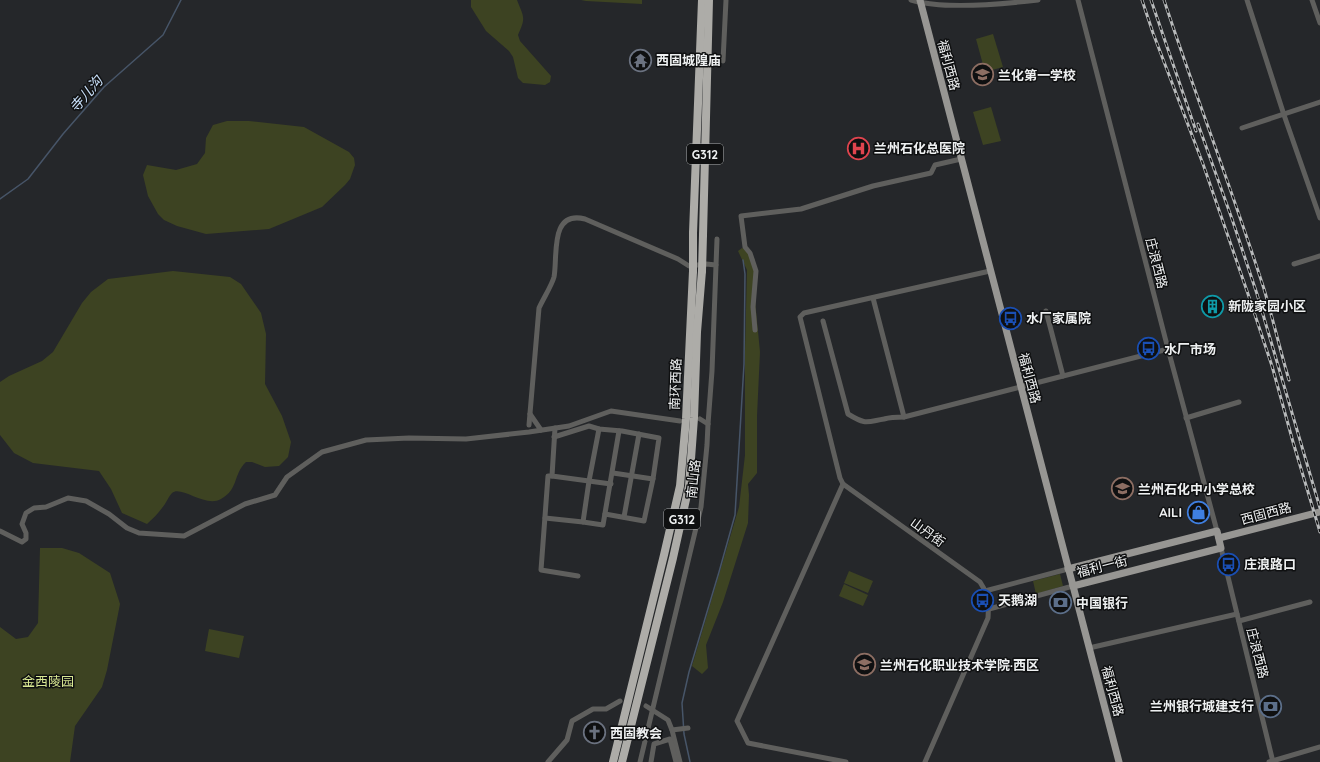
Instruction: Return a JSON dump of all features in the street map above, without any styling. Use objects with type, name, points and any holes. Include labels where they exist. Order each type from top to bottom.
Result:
[{"type":"highway","name":"南环西路","points":[[613,762],[680,486],[686,419],[702,0]]},
{"type":"highway","name":"南环西路","points":[[622,762],[673,558],[689,486],[694,418],[697,332],[702,271],[709,0]]},
{"type":"main road","name":"福利西路","points":[[920,1],[1119,762]]},
{"type":"main road","name":"西固西路","points":[[1219,538],[1320,512]]},
{"type":"main road","name":"福利一街","points":[[1068,569],[1217,531]]},
{"type":"main road","points":[[1217,531],[1221,548]]},
{"type":"main road","name":"福利一街","points":[[1073,586],[1221,548]]},
{"type":"street","points":[[723,61],[726,0]]},
{"type":"street","points":[[911,0],[958,5],[1038,0]]},
{"type":"street","name":"庄浪西路","points":[[1078,0],[1186,418],[1217,531]]},
{"type":"street","points":[[1247,0],[1284,115],[1320,218]]},
{"type":"street","points":[[1312,0],[1320,20]]},
{"type":"street","points":[[1242,128],[1320,102]]},
{"type":"street","points":[[755,330],[753,307],[756,271],[750,253],[745,247],[741,216],[801,208],[873,186],[931,173],[935,165],[961,159]]},
{"type":"street","points":[[529,425],[539,308],[543,297],[554,278],[557,235],[565,223],[574,219],[585,219],[678,259],[689,266],[716,263]]},
{"type":"street","name":"南山路","points":[[640,762],[701,508],[712,371],[717,239]]},
{"type":"street","points":[[1294,264],[1320,256]]},
{"type":"street","points":[[846,762],[748,743],[737,721],[843,484],[840,478],[800,320],[801,315],[804,313],[990,271]]},
{"type":"street","points":[[873,298],[904,417]]},
{"type":"street","points":[[1046,311],[1063,376]]},
{"type":"street","points":[[823,321],[848,414],[863,422],[871,422],[885,418],[904,417],[1168,349]]},
{"type":"street","points":[[1186,418],[1239,402]]},
{"type":"street","points":[[0,532],[22,542],[26,539],[26,533],[22,524],[26,514],[34,508],[46,507],[68,498],[86,501],[109,514],[127,528],[138,533],[184,536],[245,504],[275,495],[287,477],[322,452],[366,440],[409,438],[466,439],[569,426],[611,411],[680,421]]},
{"type":"street","points":[[530,414],[541,430]]},
{"type":"street","points":[[700,419],[708,424]]},
{"type":"street","points":[[554,437],[588,426],[659,438],[653,479],[644,520],[605,514]]},
{"type":"street","points":[[552,476],[555,428]]},
{"type":"street","points":[[584,522],[589,481],[600,429]]},
{"type":"street","points":[[545,518],[603,525],[619,431]]},
{"type":"street","points":[[624,517],[639,434]]},
{"type":"street","points":[[613,473],[653,479]]},
{"type":"street","points":[[578,576],[541,570],[548,476],[610,484]]},
{"type":"street","name":"山丹街","points":[[843,484],[980,582],[985,591],[989,604],[988,618],[925,762]]},
{"type":"street","name":"庄浪西路","points":[[1221,548],[1272,762]]},
{"type":"street","name":"福利一街","points":[[985,591],[1068,569]]},
{"type":"street","name":"福利一街","points":[[989,608],[1073,586]]},
{"type":"street","points":[[1239,620],[1310,602]]},
{"type":"street","points":[[1089,648],[1237,614]]},
{"type":"street","points":[[548,762],[566,740],[572,721],[593,710],[606,709],[620,701]]},
{"type":"street","points":[[646,706],[668,720],[674,730],[680,762]]},
{"type":"street","points":[[674,730],[687,728]]},
{"type":"street","points":[[651,762],[654,744],[670,739],[676,762]]},
{"type":"street","points":[[1272,762],[1320,748]]},
{"type":"green space","points":[[471,0],[517,0],[523,18],[518,35],[520,41],[551,76],[550,82],[545,85],[523,83],[518,78],[513,57],[509,51],[486,31],[471,7]]},
{"type":"green space","points":[[581,0],[642,0],[642,4],[586,1]]},
{"type":"green space","points":[[993,34],[1003,67],[985,72],[976,39]]},
{"type":"green space","points":[[991,107],[1001,141],[983,145],[973,112]]},
{"type":"green space","points":[[227,121],[249,121],[304,127],[349,152],[354,158],[355,165],[350,179],[322,207],[269,229],[206,234],[177,226],[164,220],[158,214],[148,196],[143,175],[147,165],[176,170],[197,164],[205,153],[206,138],[213,125]]},
{"type":"green space","points":[[742,248],[750,251],[755,260],[755,300],[760,352],[757,416],[757,473],[748,484],[748,523],[723,602],[706,645],[708,668],[702,674],[692,666],[739,507],[745,455],[747,270],[738,251]]},
{"type":"green space","points":[[173,271],[230,277],[241,284],[261,313],[266,334],[265,384],[282,416],[291,442],[288,457],[279,466],[265,467],[252,462],[246,462],[239,471],[231,491],[221,499],[215,501],[208,501],[176,491],[169,496],[165,505],[147,524],[122,513],[111,489],[99,471],[33,463],[14,453],[0,435],[0,382],[9,376],[42,361],[53,352],[82,303],[91,292],[108,279]]},
{"type":"green space","name":"金西陵园","points":[[40,548],[62,548],[79,553],[110,573],[120,604],[107,670],[102,687],[75,726],[70,762],[0,762],[0,627],[16,639],[28,637],[38,623]]},
{"type":"green space","points":[[849,571],[873,581],[868,593],[844,583]]},
{"type":"green space","points":[[1060,574],[1063,586],[1036,594],[1033,581]]},
{"type":"green space","points":[[844,584],[868,595],[863,606],[839,596]]},
{"type":"green space","points":[[209,629],[244,636],[239,658],[205,651]]},
{"type":"waterway","name":"寺儿沟","points":[[0,199],[28,179],[63,134],[104,87],[163,35],[181,0]]},
{"type":"waterway","points":[[690,762],[684,734],[682,703],[689,672],[735,515],[744,364],[745,274],[743,260]]},
{"type":"railway","points":[[1142,0],[1203,164],[1247,291],[1272,366],[1320,532]]},
{"type":"railway","points":[[1151,0],[1196,131]]},
{"type":"railway","points":[[1164,0],[1252,253],[1267,300],[1289,380]]},
{"type":"railway","points":[[1198,124],[1257,294],[1320,508]]},
{"type":"place","name":"西固城隍庙","points":[[640,60]]},
{"type":"place","name":"兰化第一学校","points":[[983,75]]},
{"type":"place","name":"兰州石化总医院","points":[[858,148]]},
{"type":"place","name":"新陇家园小区","points":[[1213,306]]},
{"type":"place","name":"水厂家属院","points":[[1011,318]]},
{"type":"place","name":"水厂市场","points":[[1149,349]]},
{"type":"place","name":"兰州石化中小学总校","points":[[1123,489]]},
{"type":"place","name":"AILI","points":[[1198,512]]},
{"type":"place","name":"庄浪路口","points":[[1228,564]]},
{"type":"place","name":"天鹅湖","points":[[983,600]]},
{"type":"place","name":"中国银行","points":[[1060,603]]},
{"type":"place","name":"兰州石化职业技术学院·西区","points":[[864,665]]},
{"type":"place","name":"兰州银行城建支行","points":[[1270,706]]},
{"type":"place","name":"西固教会","points":[[594,733]]}]
